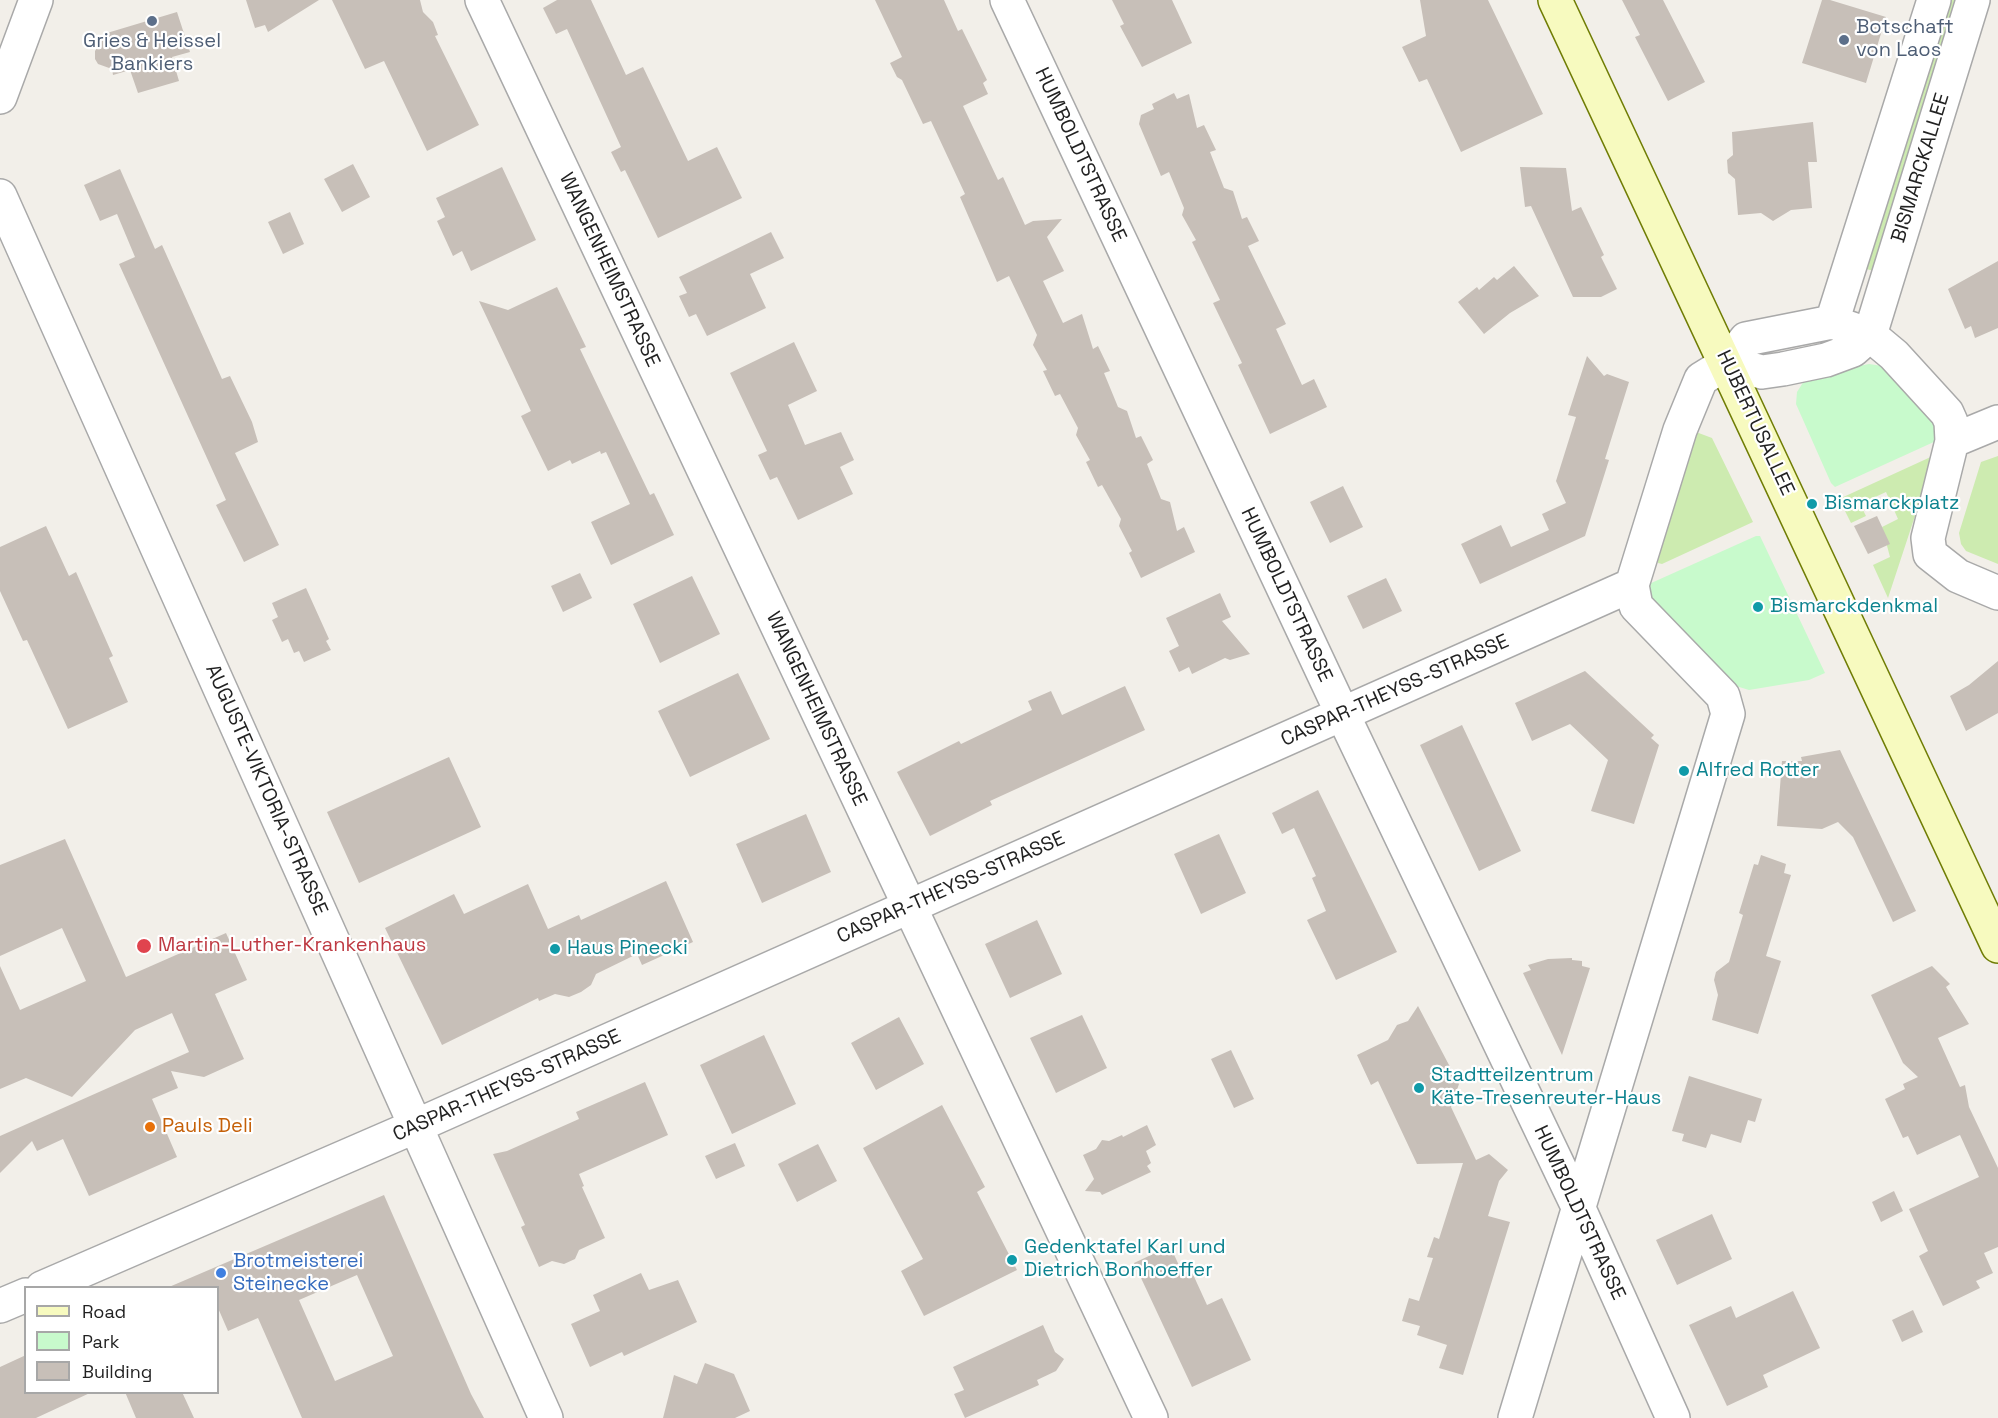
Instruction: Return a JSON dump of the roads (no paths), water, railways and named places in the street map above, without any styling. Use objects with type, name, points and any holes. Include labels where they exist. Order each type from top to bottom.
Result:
[{"type":"main road","name":"HUBERTUSALLEE","points":[[1555,0],[1727,363],[1998,946]]},
{"type":"street","points":[[0,97],[36,0]]},
{"type":"street","name":"WANGENHEIMSTRASSE","points":[[482,0],[1151,1418]]},
{"type":"street","name":"HUMBOLDTSTRASSE","points":[[1007,0],[1343,715],[1580,1211],[1673,1418]]},
{"type":"street","name":"BISMARCKALLEE","points":[[1832,322],[1934,0]]},
{"type":"street","name":"BISMARCKALLEE","points":[[1870,335],[1973,0]]},
{"type":"street","name":"AUGUSTE-VIKTORIA-STRASSE","points":[[0,196],[546,1418]]},
{"type":"street","points":[[1515,1418],[1580,1211],[1728,714],[1723,696],[1636,606],[1632,585],[1680,430],[1701,379],[1727,363],[1746,339],[1832,322],[1870,335],[1894,355],[1947,413],[1953,432],[1928,538],[1930,554],[1958,576],[1998,593]]},
{"type":"street","points":[[1727,363],[1762,372],[1783,369],[1826,360],[1853,350],[1870,335]]},
{"type":"street","points":[[1952,441],[1998,422]]},
{"type":"street","name":"CASPAR-THEYSS-STRASSE","points":[[44,1286],[416,1126],[1632,585]]},
{"type":"street","points":[[0,1306],[24,1296]]},
{"type":"place","name":"Gries & Heissel Bankiers","points":[[152,21]]},
{"type":"place","name":"Botschaft von Laos","points":[[1844,40]]},
{"type":"place","name":"Bismarckplatz","points":[[1812,504]]},
{"type":"place","name":"Bismarckdenkmal","points":[[1758,607]]},
{"type":"place","name":"Alfred Rotter","points":[[1684,771]]},
{"type":"place","name":"Martin-Luther-Krankenhaus","points":[[144,946]]},
{"type":"place","name":"Haus Pinecki","points":[[555,949]]},
{"type":"place","name":"Stadtteilzentrum Käte-Tresenreuter-Haus","points":[[1419,1088]]},
{"type":"place","name":"Pauls Deli","points":[[150,1127]]},
{"type":"place","name":"Gedenktafel Karl und Dietrich Bonhoeffer","points":[[1012,1260]]},
{"type":"place","name":"Brotmeisterei Steinecke","points":[[221,1273]]}]
